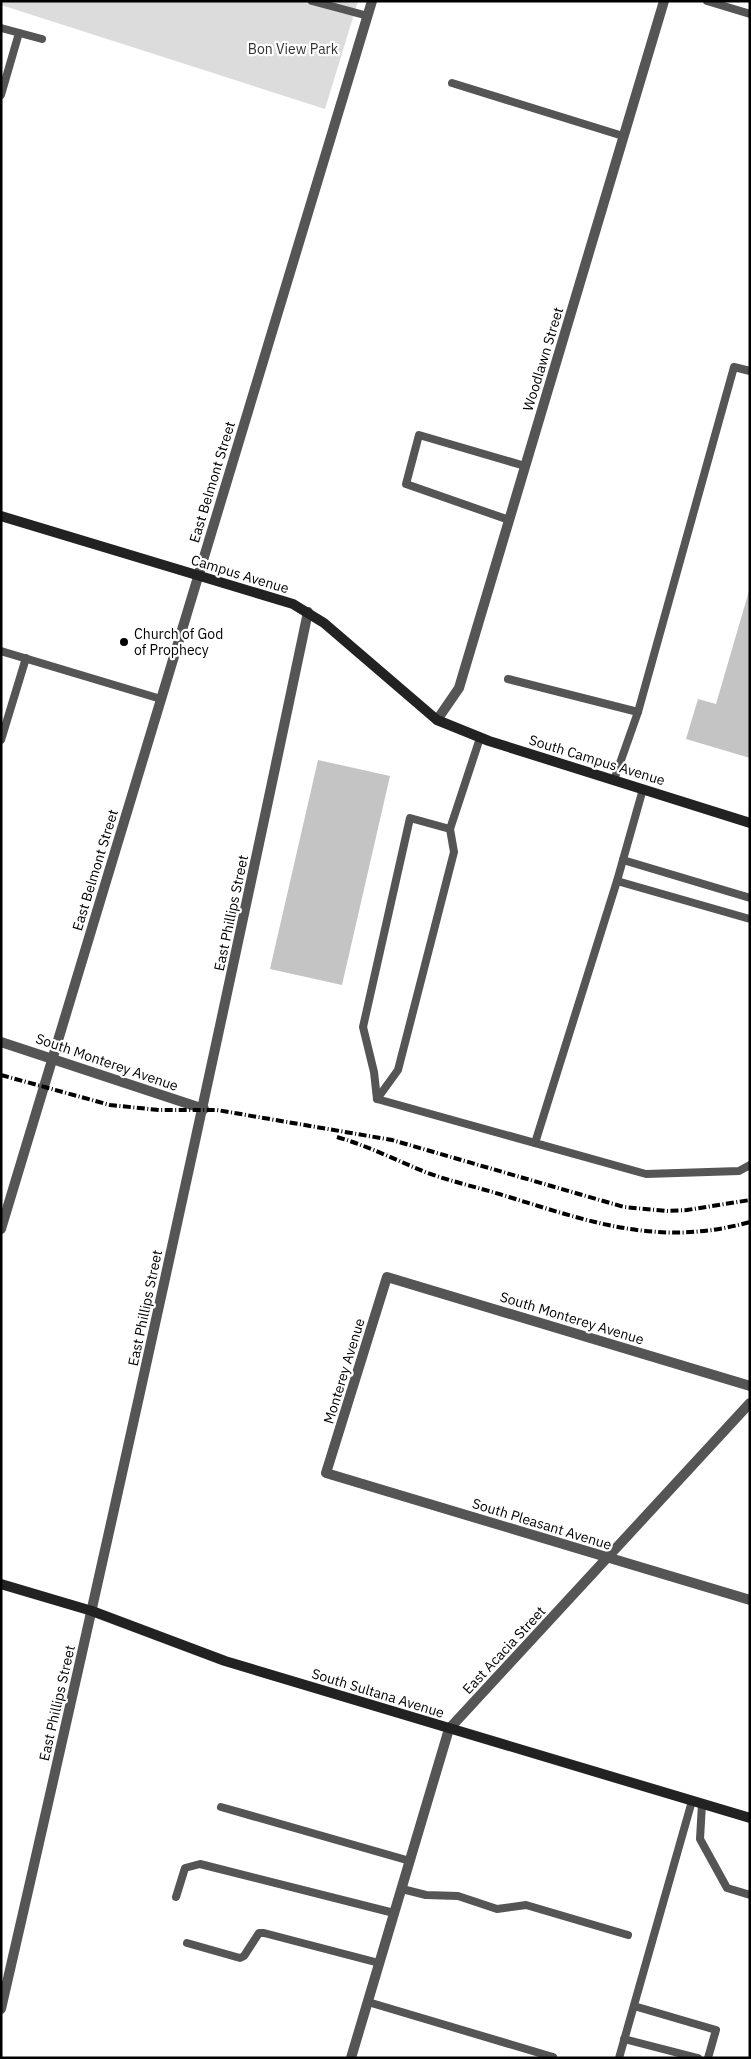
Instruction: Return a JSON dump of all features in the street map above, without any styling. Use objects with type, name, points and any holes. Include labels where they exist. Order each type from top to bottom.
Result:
[{"type":"street","name":"East Belmont Street","points":[[1,1229],[372,1]]},
{"type":"street","name":"Woodlawn Street","points":[[437,720],[459,688],[664,1]]},
{"type":"street","name":"Campus Avenue","points":[[1,516],[293,604],[324,623],[437,720]]},
{"type":"street","name":"East Phillips Street","points":[[1,2009],[204,1109],[308,612]]},
{"type":"street","name":"South Campus Avenue","points":[[437,720],[480,738],[750,823]]},
{"type":"street","name":"South Monterey Avenue","points":[[1,1042],[53,1057],[204,1109]]},
{"type":"street","name":"South Monterey Avenue","points":[[387,1277],[750,1386]]},
{"type":"street","name":"Monterey Avenue","points":[[326,1473],[387,1277]]},
{"type":"street","name":"East Acacia Street","points":[[351,2058],[449,1729],[750,1403]]},
{"type":"street","name":"South Pleasant Avenue","points":[[326,1473],[750,1600]]},
{"type":"street","name":"South Sultana Avenue","points":[[1,1584],[92,1611],[225,1661],[750,1818]]},
{"type":"lane","points":[[312,1],[368,16]]},
{"type":"lane","points":[[707,1],[750,14]]},
{"type":"lane","points":[[1,28],[42,40]]},
{"type":"lane","points":[[1,95],[19,33]]},
{"type":"lane","points":[[452,83],[623,136]]},
{"type":"lane","points":[[614,780],[638,712],[734,367],[750,371]]},
{"type":"lane","points":[[509,520],[406,484],[419,435],[525,466]]},
{"type":"lane","points":[[1,651],[161,699]]},
{"type":"lane","points":[[1,740],[26,658]]},
{"type":"lane","points":[[508,679],[638,712]]},
{"type":"lane","points":[[377,1099],[398,1070],[454,852],[450,829],[480,738]]},
{"type":"lane","points":[[535,1143],[617,881],[643,789]]},
{"type":"lane","points":[[377,1099],[374,1072],[363,1027],[410,818],[450,829]]},
{"type":"lane","points":[[623,860],[750,898]]},
{"type":"lane","points":[[617,881],[750,919]]},
{"type":"lane","points":[[377,1099],[646,1174],[739,1171],[750,1166]]},
{"type":"lane","points":[[697,1802],[700,1839],[727,1888],[750,1895]]},
{"type":"lane","points":[[619,2058],[697,1802]]},
{"type":"lane","points":[[220,1807],[410,1861]]},
{"type":"lane","points":[[176,1897],[185,1868],[200,1864],[394,1913]]},
{"type":"lane","points":[[402,1889],[426,1895],[458,1896],[498,1909],[526,1905],[628,1935]]},
{"type":"lane","points":[[187,1943],[240,1958],[244,1956],[259,1933],[264,1933],[380,1963]]},
{"type":"lane","points":[[368,2002],[553,2057]]},
{"type":"lane","points":[[634,2006],[716,2030],[708,2058]]},
{"type":"lane","points":[[624,2039],[698,2058]]},
{"type":"green space","name":"Bon View Park","points":[[1,1],[358,1],[325,109],[1,5]]},
{"type":"building","points":[[749,591],[750,758],[686,739],[698,699],[716,704]]},
{"type":"building","points":[[318,760],[390,776],[342,985],[270,969]]},
{"type":"railway","points":[[1,1075],[110,1105],[159,1110],[217,1110],[392,1140],[624,1207],[668,1211],[687,1210],[750,1200]]},
{"type":"railway","points":[[337,1137],[435,1176],[599,1223],[628,1229],[686,1232],[717,1229],[750,1222]]},
{"type":"place","name":"Church of God of Prophecy","points":[[124,642]]}]
